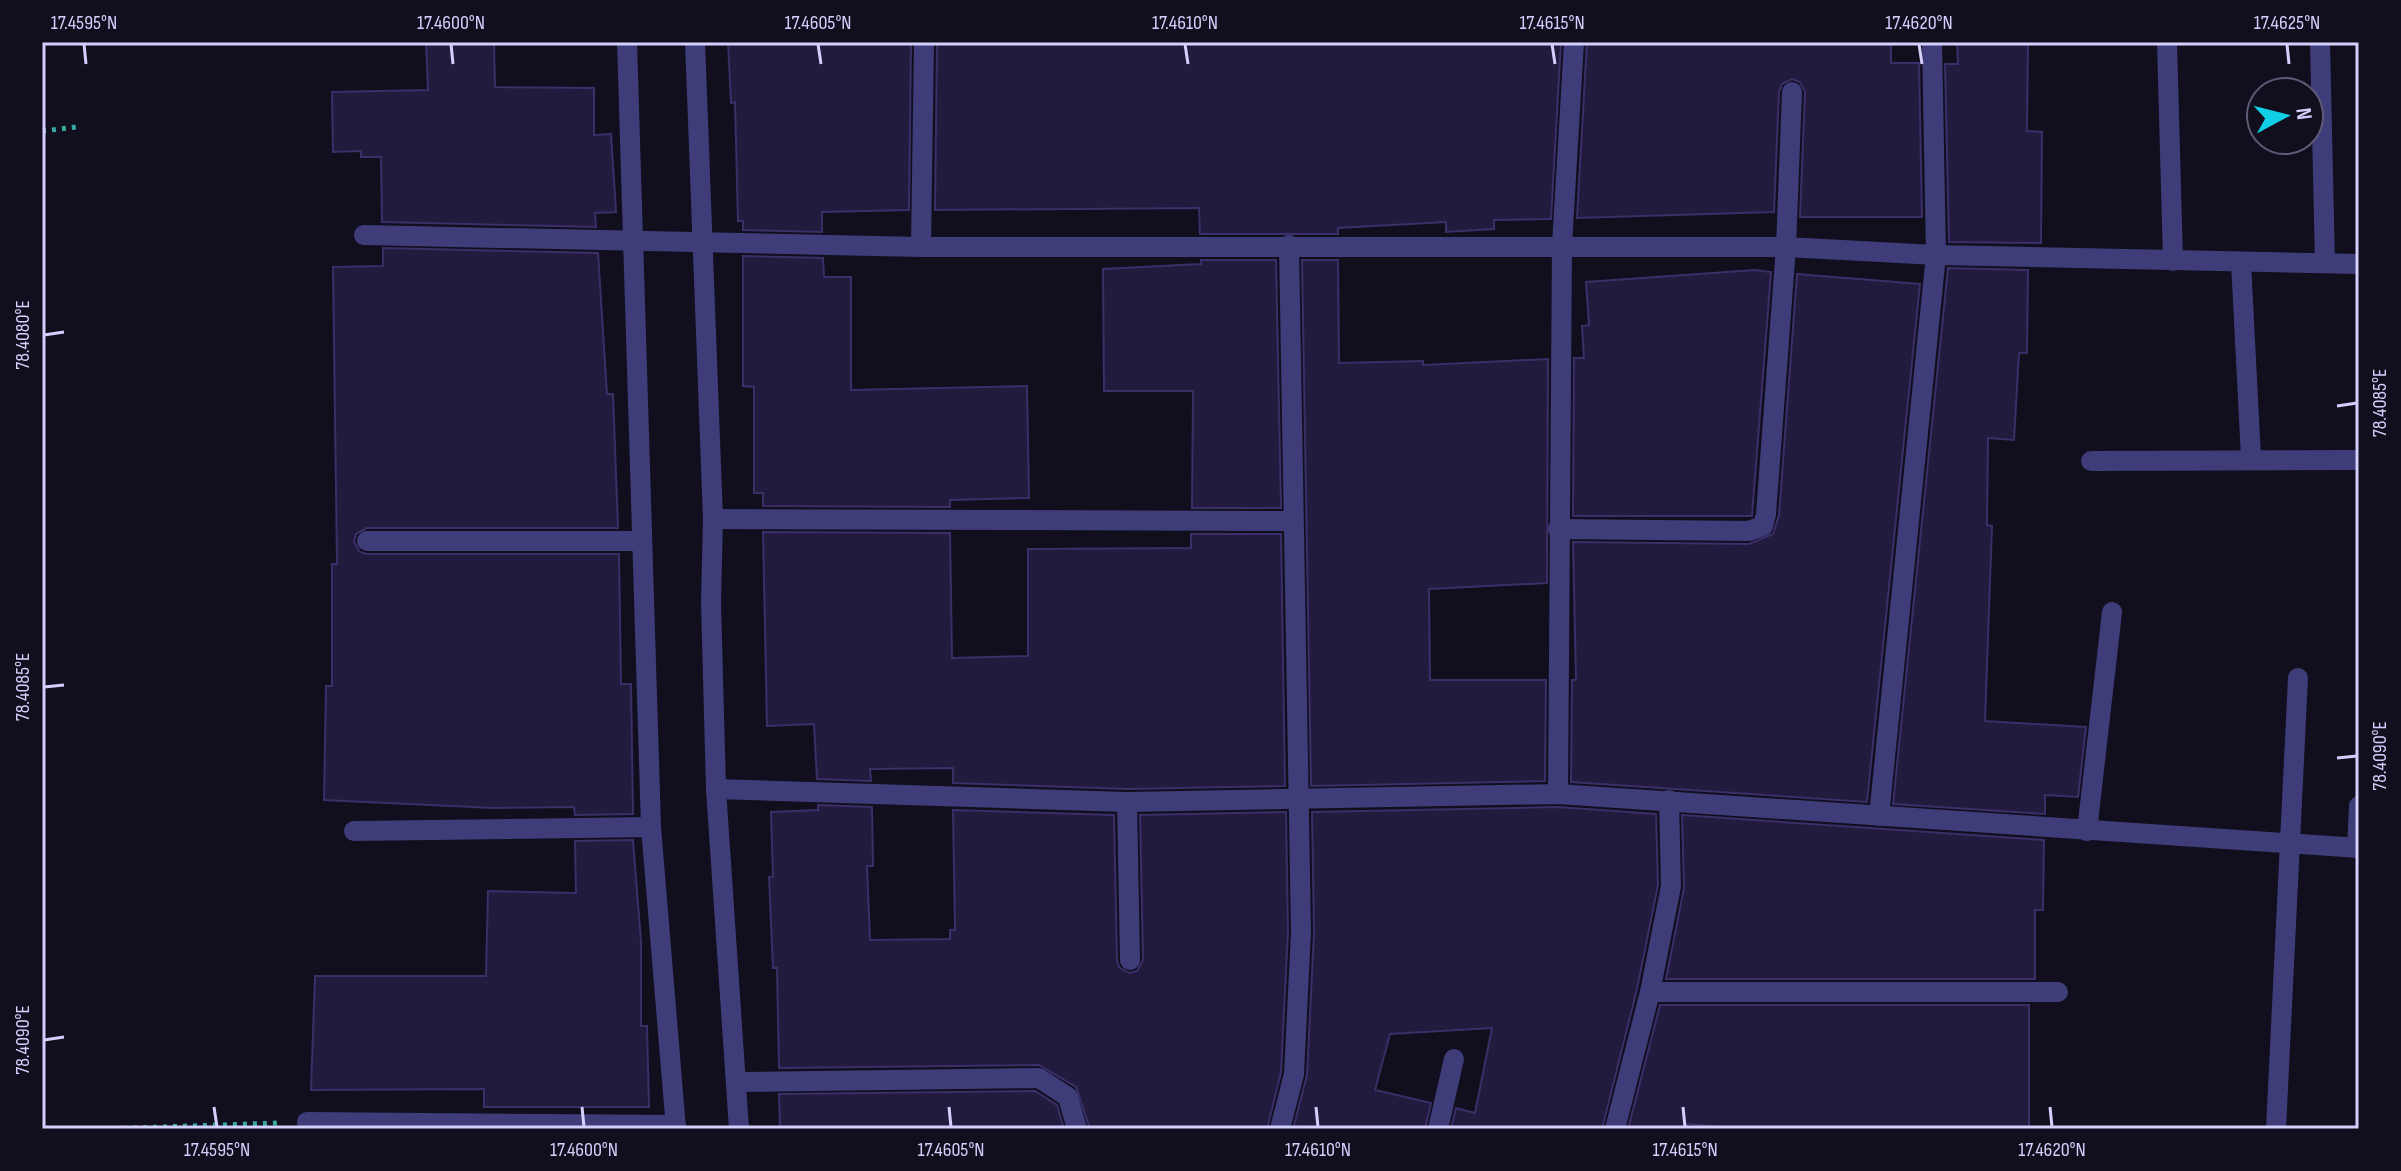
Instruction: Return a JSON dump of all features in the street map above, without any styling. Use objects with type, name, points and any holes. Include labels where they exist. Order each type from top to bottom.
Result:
[{"type":"street","points":[[307,1122],[676,1127],[651,827],[627,42]]},
{"type":"street","points":[[695,42],[713,519],[711,602],[716,789],[739,1129]]},
{"type":"street","points":[[921,247],[924,42]]},
{"type":"street","points":[[1558,794],[1562,245],[1574,42]]},
{"type":"street","points":[[1879,816],[1936,255],[1932,42]]},
{"type":"street","points":[[2167,42],[2173,261]]},
{"type":"street","points":[[2320,42],[2325,263]]},
{"type":"street","points":[[1558,529],[1749,531],[1763,526],[1786,247],[1792,92]]},
{"type":"street","points":[[364,235],[921,247],[1786,247],[1936,255],[2359,264]]},
{"type":"street","points":[[1280,1129],[1294,1074],[1300,995],[1301,800],[1289,245]]},
{"type":"street","points":[[2241,262],[2251,458]]},
{"type":"street","points":[[2091,461],[2251,458],[2359,460]]},
{"type":"street","points":[[713,519],[1293,521]]},
{"type":"street","points":[[367,541],[641,541]]},
{"type":"street","points":[[2087,831],[2112,612]]},
{"type":"street","points":[[2276,1129],[2298,678]]},
{"type":"street","points":[[716,789],[1127,802],[1558,794],[2358,848],[2359,806]]},
{"type":"street","points":[[1615,1129],[1650,992],[1671,886],[1669,800]]},
{"type":"street","points":[[1127,802],[1130,960]]},
{"type":"street","points":[[354,831],[651,827]]},
{"type":"street","points":[[1650,992],[2058,992]]},
{"type":"street","points":[[1438,1129],[1454,1059]]},
{"type":"street","points":[[736,1082],[1039,1078],[1068,1097],[1077,1129]]},
{"type":"path","points":[[42,131],[77,127]]},
{"type":"path","points":[[103,1129],[164,1124],[307,1122]]},
{"type":"path","points":[[152,1129],[164,1124]]},
{"type":"building","points":[[426,42],[494,42],[495,87],[594,88],[594,135],[611,134],[616,212],[595,213],[596,227],[382,222],[381,157],[361,157],[361,151],[333,152],[332,92],[428,90]]},
{"type":"building","points":[[728,42],[911,42],[909,210],[822,212],[822,232],[743,230],[743,221],[738,221],[735,102],[731,103]]},
{"type":"building","points":[[937,42],[1561,42],[1551,219],[1494,220],[1494,229],[1446,232],[1446,222],[1338,228],[1338,234],[1200,234],[1199,208],[935,210]]},
{"type":"building","points":[[1587,42],[1891,42],[1891,63],[1919,63],[1922,217],[1800,217],[1805,92],[1800,82],[1792,79],[1782,84],[1779,92],[1774,212],[1577,218]]},
{"type":"building","points":[[1957,42],[2028,42],[2027,131],[2042,132],[2041,243],[1949,242],[1945,64],[1958,64]]},
{"type":"building","points":[[383,248],[598,253],[607,394],[613,394],[618,528],[367,528],[356,534],[354,542],[360,552],[367,554],[619,554],[621,684],[631,684],[633,814],[575,815],[574,807],[493,808],[324,800],[326,686],[332,686],[332,564],[337,564],[333,267],[383,266]]},
{"type":"building","points":[[743,256],[823,258],[824,277],[851,277],[851,390],[1027,386],[1029,498],[950,500],[950,507],[763,506],[763,493],[754,493],[754,387],[743,386]]},
{"type":"building","points":[[1201,260],[1276,260],[1281,508],[1192,508],[1193,391],[1104,391],[1103,269],[1201,264]]},
{"type":"building","points":[[1302,260],[1338,260],[1339,363],[1423,361],[1423,365],[1548,359],[1547,583],[1429,589],[1430,680],[1546,680],[1545,781],[1311,786]]},
{"type":"building","points":[[1948,268],[2028,270],[2027,353],[2019,353],[2014,440],[1988,438],[1987,525],[1992,526],[1985,721],[2086,727],[2078,797],[2045,795],[2045,814],[1893,804]]},
{"type":"building","points":[[1755,270],[1771,272],[1752,516],[1573,516],[1574,358],[1584,358],[1582,326],[1589,325],[1586,282]]},
{"type":"building","points":[[1797,274],[1920,284],[1867,802],[1571,782],[1572,680],[1576,680],[1573,542],[1749,544],[1773,534],[1779,515]]},
{"type":"building","points":[[763,532],[950,533],[952,658],[1028,656],[1028,549],[1191,548],[1191,534],[1281,534],[1285,786],[1127,789],[953,783],[953,768],[870,769],[871,781],[817,779],[814,724],[767,726]]},
{"type":"building","points":[[818,805],[872,807],[873,866],[867,866],[870,940],[950,939],[950,930],[955,930],[953,810],[1114,815],[1117,960],[1119,967],[1129,973],[1137,971],[1143,960],[1140,815],[1286,812],[1288,932],[1281,1072],[1267,1129],[1090,1129],[1076,1087],[1039,1065],[779,1068],[777,968],[773,968],[769,877],[773,877],[771,812],[818,810]]},
{"type":"building","points":[[1558,807],[1656,814],[1658,885],[1637,989],[1602,1129],[1451,1129],[1456,1108],[1475,1113],[1492,1028],[1390,1034],[1375,1090],[1431,1103],[1425,1129],[1293,1129],[1307,1075],[1314,932],[1312,812]]},
{"type":"building","points":[[1682,815],[2044,840],[2043,910],[2035,910],[2035,979],[1666,979],[1684,888]]},
{"type":"building","points":[[633,840],[641,942],[641,1026],[647,1026],[649,1107],[484,1107],[484,1089],[311,1090],[315,976],[486,976],[488,891],[576,893],[575,841]]},
{"type":"building","points":[[1660,1005],[2029,1005],[2029,1129],[1742,1129],[1687,1124],[1686,1129],[1628,1129]]},
{"type":"building","points":[[1035,1091],[1057,1105],[1064,1129],[780,1129],[779,1094]]}]
